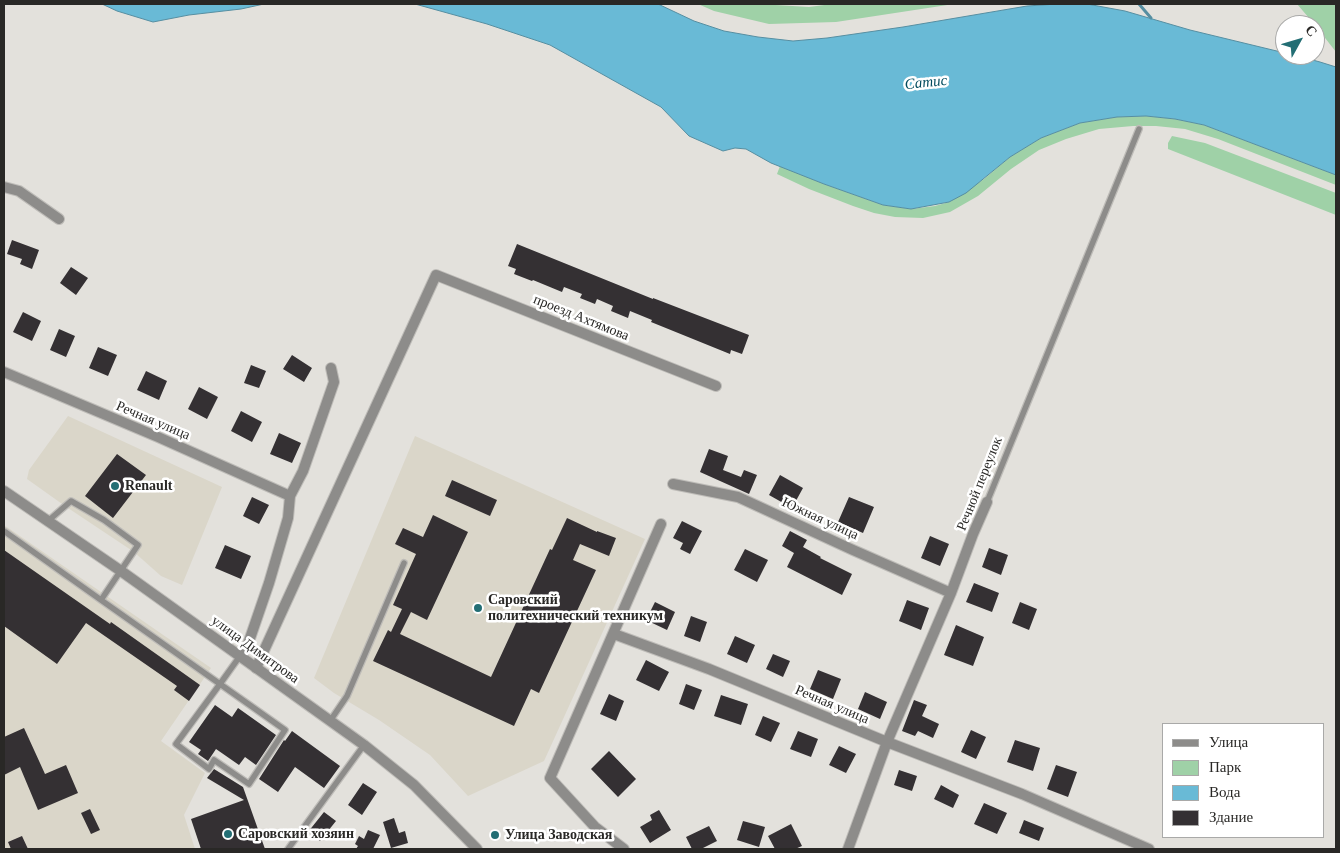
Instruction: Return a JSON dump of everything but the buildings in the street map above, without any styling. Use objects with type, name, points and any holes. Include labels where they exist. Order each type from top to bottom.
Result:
[{"type":"street","points":[[4,187],[18,191],[58,220]]},
{"type":"street","name":"проезд Ахтямова","points":[[256,668],[436,274],[716,386]]},
{"type":"street","points":[[240,656],[247,647],[269,584],[288,518],[290,496],[303,470],[334,382],[331,368]]},
{"type":"street","name":"Речная улица","points":[[4,372],[158,437],[290,496]]},
{"type":"street","name":"Южная улица","points":[[673,484],[738,497],[951,593]]},
{"type":"street","name":"улица Димитрова","points":[[4,491],[121,571],[364,745],[414,785],[477,849]]},
{"type":"street","name":"Речной переулок","points":[[848,849],[887,742],[951,593],[987,502]]},
{"type":"street","points":[[624,849],[595,827],[550,778],[661,524]]},
{"type":"street","name":"Речная улица","points":[[614,634],[718,673],[887,742],[1022,794],[1149,849]]},
{"type":"lane","name":"Речной переулок","points":[[987,502],[1139,129]]},
{"type":"lane","points":[[48,521],[71,501],[104,520],[138,545],[101,600]]},
{"type":"lane","points":[[4,531],[101,600],[220,684],[285,730],[249,784],[214,760],[209,769],[176,744],[220,684],[240,656]]},
{"type":"lane","points":[[330,721],[347,696],[404,563]]},
{"type":"lane","points":[[288,849],[364,745]]},
{"type":"shaded area","points":[[68,416],[222,487],[182,585],[161,576],[134,552],[27,479],[29,470]]},
{"type":"shaded area","name":"Саровский политехнический техникум","points":[[415,436],[645,539],[544,761],[468,796],[430,755],[314,678]]},
{"type":"shaded area","points":[[4,525],[211,668],[161,741],[205,773],[184,815],[195,849],[4,849]]},
{"type":"green space","points":[[698,4],[759,4],[809,7],[832,4],[954,4],[836,22],[769,24],[714,11]]},
{"type":"green space","points":[[1297,4],[1336,4],[1336,52],[1325,38],[1325,15],[1306,15]]},
{"type":"green space","points":[[1146,116],[1204,125],[1336,175],[1336,185],[1218,139],[1185,129],[1156,126],[1099,129],[1066,139],[1039,150],[1011,169],[978,196],[950,212],[923,218],[895,217],[874,213],[809,189],[777,174],[780,166],[883,205],[911,209],[935,206],[949,202],[984,179],[1010,157],[1041,138],[1080,123],[1117,117]]},
{"type":"green space","points":[[1172,136],[1205,143],[1336,193],[1336,215],[1168,149],[1168,143]]},
{"type":"water","points":[[102,4],[264,4],[153,22],[117,11]]},
{"type":"water","name":"Сатис","points":[[415,4],[658,4],[694,21],[724,31],[793,41],[903,27],[1027,6],[1087,4],[1125,11],[1190,30],[1275,51],[1275,65],[1325,64],[1336,67],[1336,175],[1204,125],[1146,116],[1117,117],[1080,123],[1041,138],[1010,157],[966,193],[949,202],[911,209],[883,205],[771,163],[746,149],[735,148],[723,151],[689,136],[661,107],[550,45],[487,24]]},
{"type":"waterway","points":[[1139,4],[1151,18]]},
{"type":"place","name":"Renault","points":[[115,486]]},
{"type":"place","name":"Саровский политехнический техникум","points":[[478,608]]},
{"type":"place","name":"Саровский хозяин","points":[[228,834]]},
{"type":"place","name":"Улица Заводская","points":[[495,835]]}]
